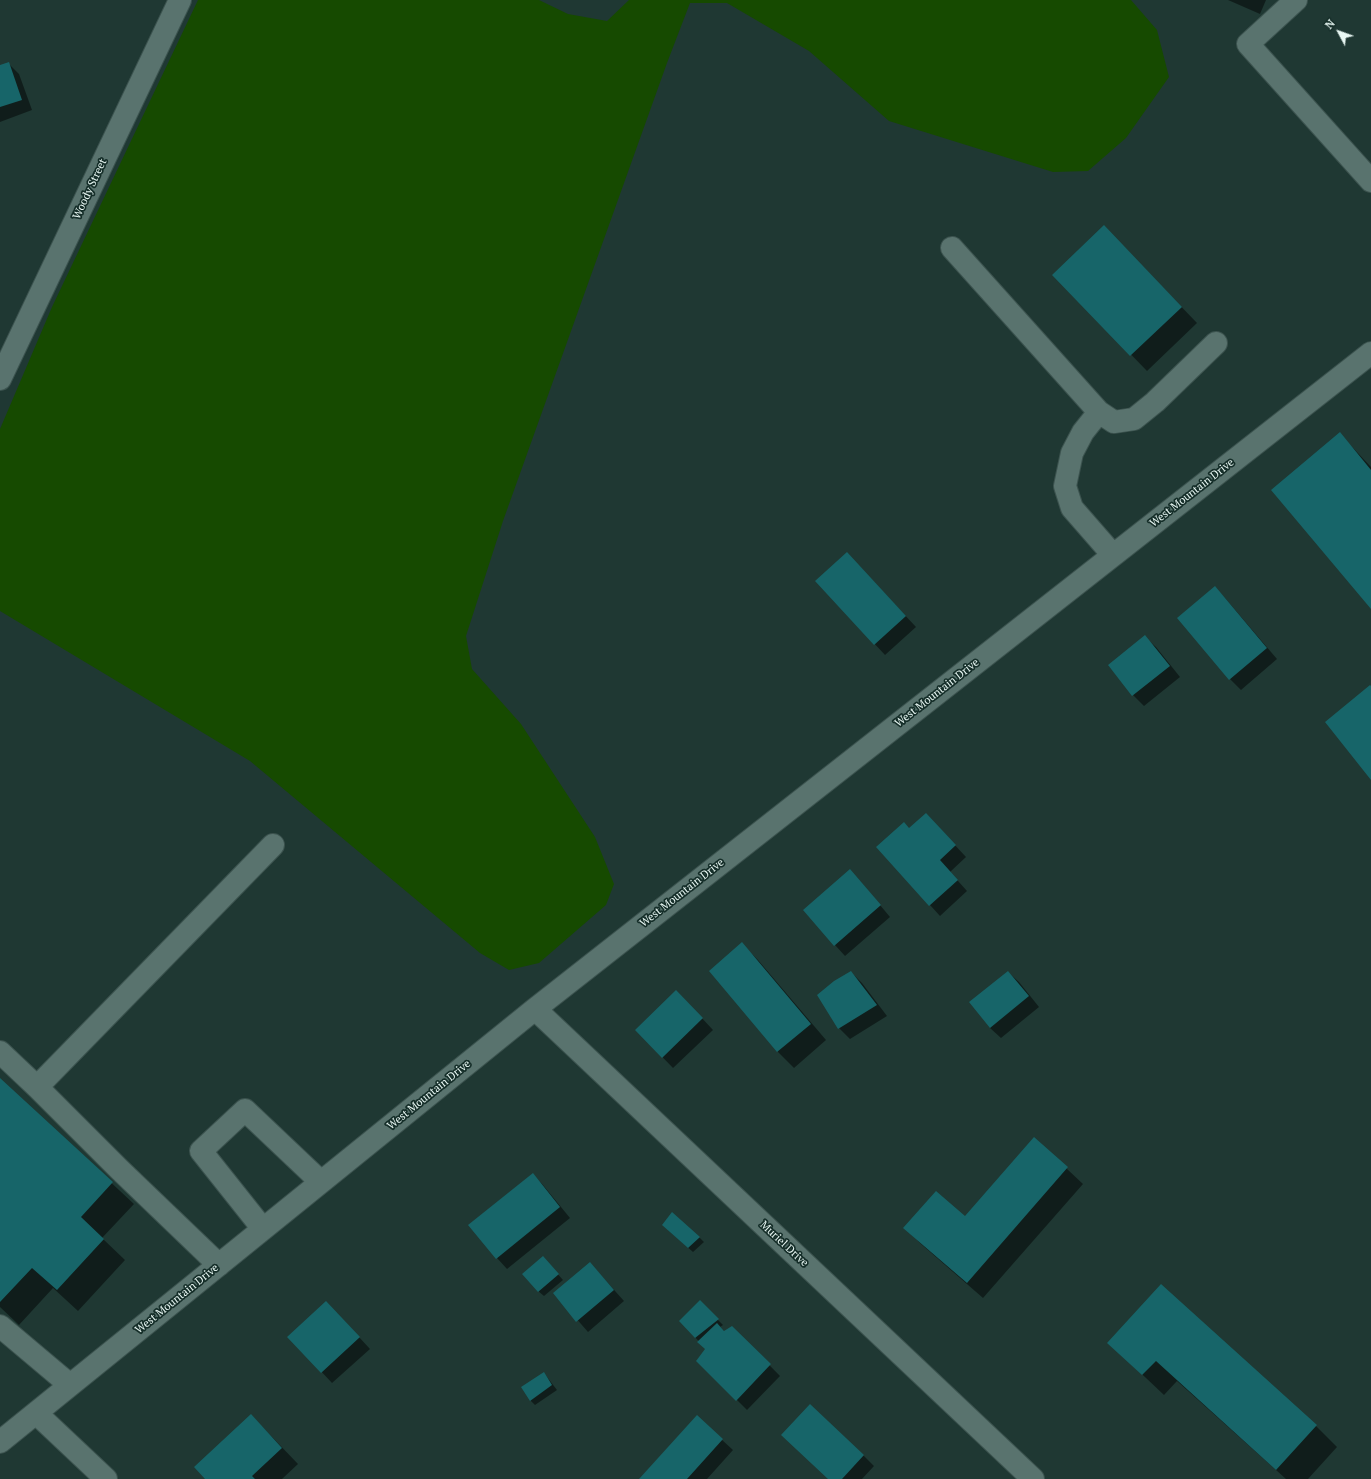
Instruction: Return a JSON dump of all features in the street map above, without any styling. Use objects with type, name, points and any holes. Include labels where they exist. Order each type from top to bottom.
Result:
[{"type":"street","name":"Woody Street","points":[[0,379],[180,0]]},
{"type":"street","points":[[1296,0],[1248,44],[1371,181]]},
{"type":"street","points":[[952,248],[1098,412],[1114,422],[1134,419],[1155,402],[1216,343]]},
{"type":"street","name":"West Mountain Drive","points":[[0,1442],[535,1009],[1371,353]]},
{"type":"street","points":[[1098,412],[1083,432],[1072,453],[1065,486],[1072,508],[1113,555]]},
{"type":"street","points":[[38,1087],[273,845]]},
{"type":"street","name":"Muriel Drive","points":[[535,1009],[1033,1479]]},
{"type":"street","points":[[0,1052],[38,1087],[119,1169],[219,1265]]},
{"type":"street","points":[[263,1229],[201,1151],[245,1110],[321,1182]]},
{"type":"street","points":[[0,1326],[70,1385]]},
{"type":"street","points":[[36,1413],[106,1479]]},
{"type":"green space","points":[[198,0],[539,0],[568,14],[607,21],[629,0],[1131,0],[1157,30],[1169,77],[1126,138],[1088,171],[1053,172],[889,121],[809,51],[727,3],[690,3],[667,63],[503,521],[466,636],[472,669],[521,724],[595,837],[614,884],[606,905],[539,963],[509,970],[480,953],[250,761],[0,611],[0,429],[52,307]]},
{"type":"building","points":[[9,62],[22,100],[0,107],[0,65]]},
{"type":"building","points":[[1104,225],[1182,307],[1130,356],[1052,275]]},
{"type":"building","points":[[1340,432],[1371,470],[1371,609],[1271,490]]},
{"type":"building","points":[[847,552],[906,616],[874,645],[815,581]]},
{"type":"building","points":[[1215,586],[1267,648],[1229,680],[1177,618]]},
{"type":"building","points":[[1145,635],[1170,666],[1132,696],[1108,665]]},
{"type":"building","points":[[1370,685],[1371,686],[1371,780],[1325,722]]},
{"type":"building","points":[[926,813],[956,845],[940,860],[958,880],[929,906],[876,847],[904,822],[909,828]]},
{"type":"building","points":[[850,869],[881,905],[834,946],[803,910]]},
{"type":"building","points":[[742,942],[811,1024],[777,1052],[709,971]]},
{"type":"building","points":[[851,971],[877,1005],[838,1029],[817,995],[834,981]]},
{"type":"building","points":[[1008,971],[1029,996],[990,1028],[969,1002]]},
{"type":"building","points":[[676,990],[703,1018],[662,1058],[635,1030]]},
{"type":"building","points":[[0,1078],[113,1182],[81,1217],[104,1239],[57,1290],[32,1268],[0,1302]]},
{"type":"building","points":[[1034,1137],[1068,1167],[967,1283],[903,1228],[936,1191],[965,1216]]},
{"type":"building","points":[[533,1173],[560,1207],[496,1259],[468,1225]]},
{"type":"building","points":[[672,1212],[700,1237],[688,1248],[662,1225]]},
{"type":"building","points":[[543,1256],[559,1274],[538,1292],[522,1274]]},
{"type":"building","points":[[590,1262],[614,1290],[576,1322],[553,1293]]},
{"type":"building","points":[[1161,1284],[1317,1425],[1276,1470],[1156,1361],[1142,1375],[1107,1343]]},
{"type":"building","points":[[700,1300],[719,1319],[695,1338],[679,1321]]},
{"type":"building","points":[[326,1301],[360,1337],[321,1373],[287,1337]]},
{"type":"building","points":[[717,1323],[724,1331],[732,1326],[771,1364],[736,1401],[696,1361],[705,1349],[697,1342]]},
{"type":"building","points":[[544,1372],[552,1385],[530,1401],[521,1387]]},
{"type":"building","points":[[810,1404],[864,1455],[842,1479],[828,1479],[781,1435]]},
{"type":"building","points":[[251,1414],[282,1448],[252,1476],[255,1479],[205,1479],[194,1467]]},
{"type":"building","points":[[697,1415],[723,1439],[687,1479],[639,1479]]}]
